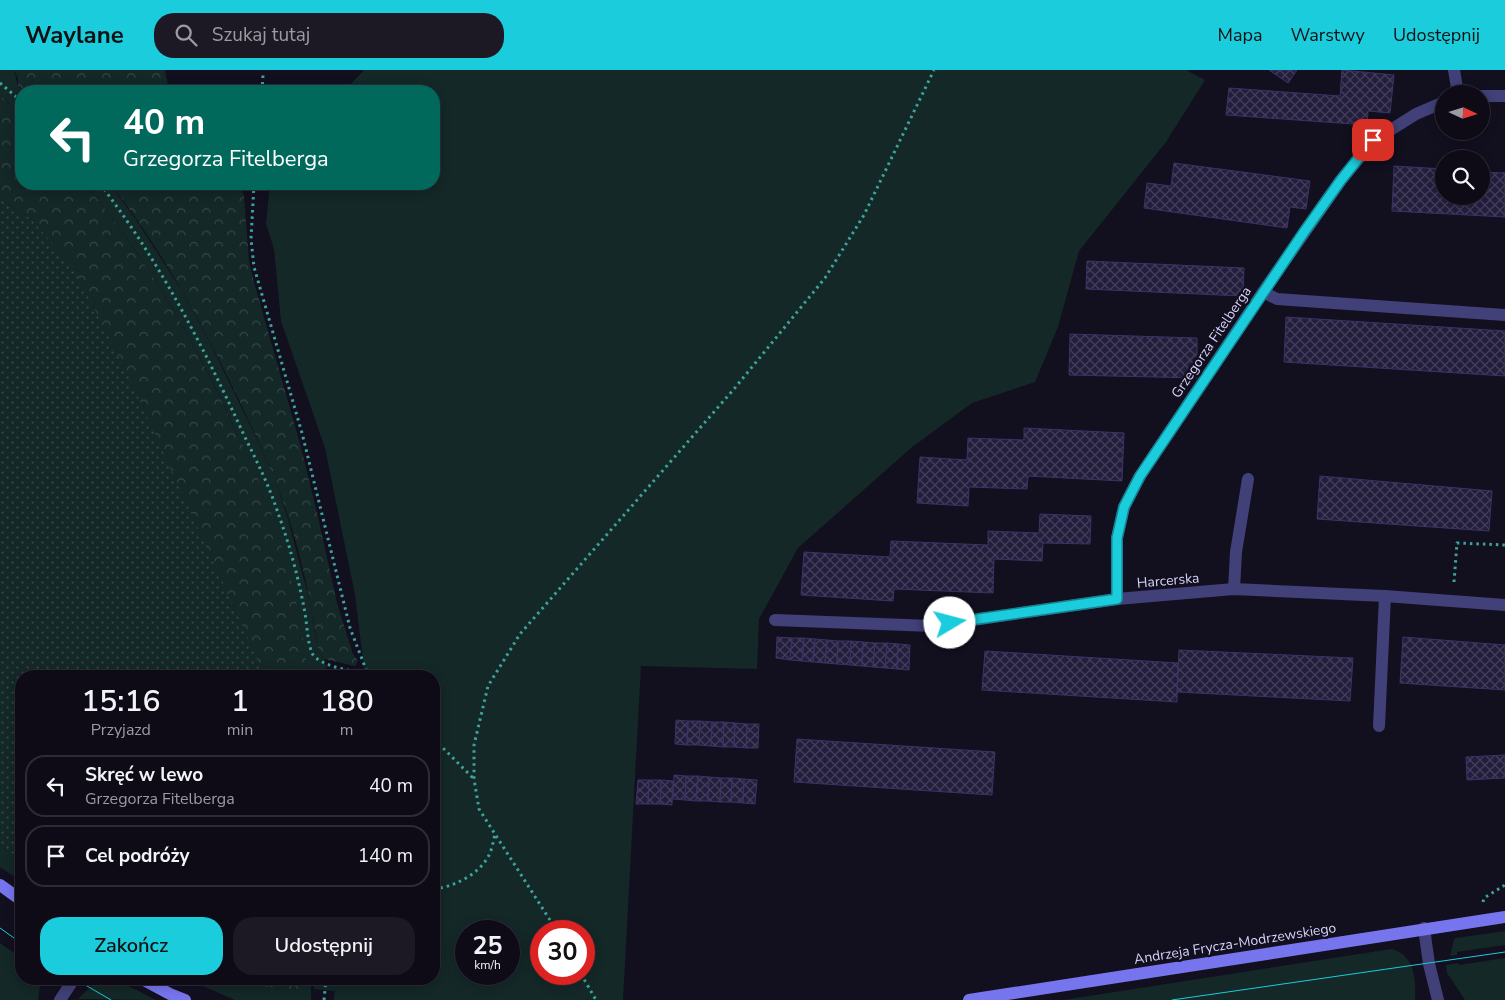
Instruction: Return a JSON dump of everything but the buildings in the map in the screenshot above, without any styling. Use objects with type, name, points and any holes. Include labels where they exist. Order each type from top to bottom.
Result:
[{"type":"main road","points":[[0,885],[15,896]]},
{"type":"main road","name":"Andrzeja Frycza-Modrzewskiego","points":[[969,1000],[1424,928],[1505,917]]},
{"type":"main road","points":[[153,985],[185,1000]]},
{"type":"street","points":[[1454,70],[1456,85]]},
{"type":"street","points":[[1490,96],[1505,96]]},
{"type":"street","name":"Grzegorza Fitelberga","points":[[1117,599],[1117,538],[1124,507],[1140,476],[1263,292],[1341,180],[1373,140],[1416,114],[1435,106]]},
{"type":"street","points":[[1263,292],[1276,299],[1505,315]]},
{"type":"street","points":[[1234,588],[1236,552],[1248,479]]},
{"type":"street","name":"Harcerska","points":[[775,620],[932,626],[1117,599],[1234,588],[1505,604]]},
{"type":"street","points":[[1379,726],[1386,596]]},
{"type":"street","points":[[1424,928],[1429,964],[1438,1000]]},
{"type":"street","points":[[60,1000],[70,985]]},
{"type":"path","points":[[550,920],[479,809],[474,779],[474,745],[488,686],[520,634],[734,389],[825,278],[864,215],[934,70]]},
{"type":"path","points":[[262,85],[263,75]]},
{"type":"path","points":[[0,83],[15,96]]},
{"type":"path","points":[[105,190],[129,222],[163,276],[228,399],[264,475],[278,513],[297,578],[312,652],[319,661],[347,670]]},
{"type":"path","points":[[254,190],[251,239],[254,267],[302,433],[350,628],[366,670]]},
{"type":"path","points":[[1453,602],[1458,543],[1505,545]]},
{"type":"path","points":[[440,745],[474,779]]},
{"type":"path","points":[[440,887],[459,882],[483,865],[489,856],[495,834]]},
{"type":"path","points":[[324,1000],[325,985]]},
{"type":"path","points":[[587,985],[596,1000]]},
{"type":"green space","points":[[0,70],[14,70],[18,85],[15,85],[15,109],[0,95]]},
{"type":"green space","points":[[14,70],[165,70],[168,85],[18,85],[18,78]]},
{"type":"green space","points":[[364,70],[1186,70],[1205,80],[1166,142],[1079,251],[1058,327],[1035,382],[972,403],[911,448],[798,548],[759,619],[757,669],[641,666],[623,1000],[334,1000],[335,987],[334,991],[314,989],[314,985],[440,985],[440,670],[364,670],[355,595],[325,448],[281,321],[274,249],[266,224],[269,190],[440,190],[440,85],[350,85]]},
{"type":"green space","points":[[0,95],[15,109],[15,190],[90,190],[148,269],[201,360],[251,463],[271,511],[297,605],[307,670],[259,670],[31,219],[0,199]]},
{"type":"green space","points":[[90,190],[114,190],[137,221],[182,291],[207,337],[256,437],[275,479],[288,519],[310,602],[318,650],[327,668],[324,670],[307,670],[299,620],[282,546],[237,433],[180,321],[158,285],[111,217]]},
{"type":"green space","points":[[115,190],[242,190],[249,261],[301,447],[337,603],[353,654],[358,661],[355,666],[324,659],[318,650],[311,606],[295,541],[282,499],[261,447],[205,332],[153,244]]},
{"type":"green space","points":[[0,199],[31,219],[73,267],[130,379],[262,670],[15,670],[15,856],[0,845]]},
{"type":"green space","points":[[0,845],[15,856],[15,877],[0,867]]},
{"type":"green space","points":[[1505,931],[1505,945],[1457,952],[1457,955],[1450,956],[1454,939],[1456,938]]},
{"type":"green space","points":[[0,943],[15,954],[15,985],[40,985],[38,1000],[0,1000]]},
{"type":"green space","points":[[1391,949],[1405,956],[1409,962],[1414,976],[1415,1000],[1063,1000]]},
{"type":"green space","points":[[1505,958],[1505,1000],[1465,1000],[1447,973],[1446,965],[1458,963],[1459,965]]},
{"type":"green space","points":[[92,985],[124,985],[156,1000],[78,999]]},
{"type":"green space","points":[[201,985],[264,986],[291,990],[311,986],[311,1000],[235,1000]]},
{"type":"green space","points":[[206,985],[250,985],[215,986]]},
{"type":"green space","points":[[250,985],[312,985],[303,989],[293,990]]},
{"type":"tram line","points":[[0,928],[15,939]]},
{"type":"tram line","points":[[1172,1000],[1505,952]]},
{"type":"tram line","points":[[85,985],[111,1000]]},
{"type":"route","points":[[950,623],[1117,599],[1117,538],[1124,507],[1140,476],[1304,232],[1341,180],[1373,140]]}]
